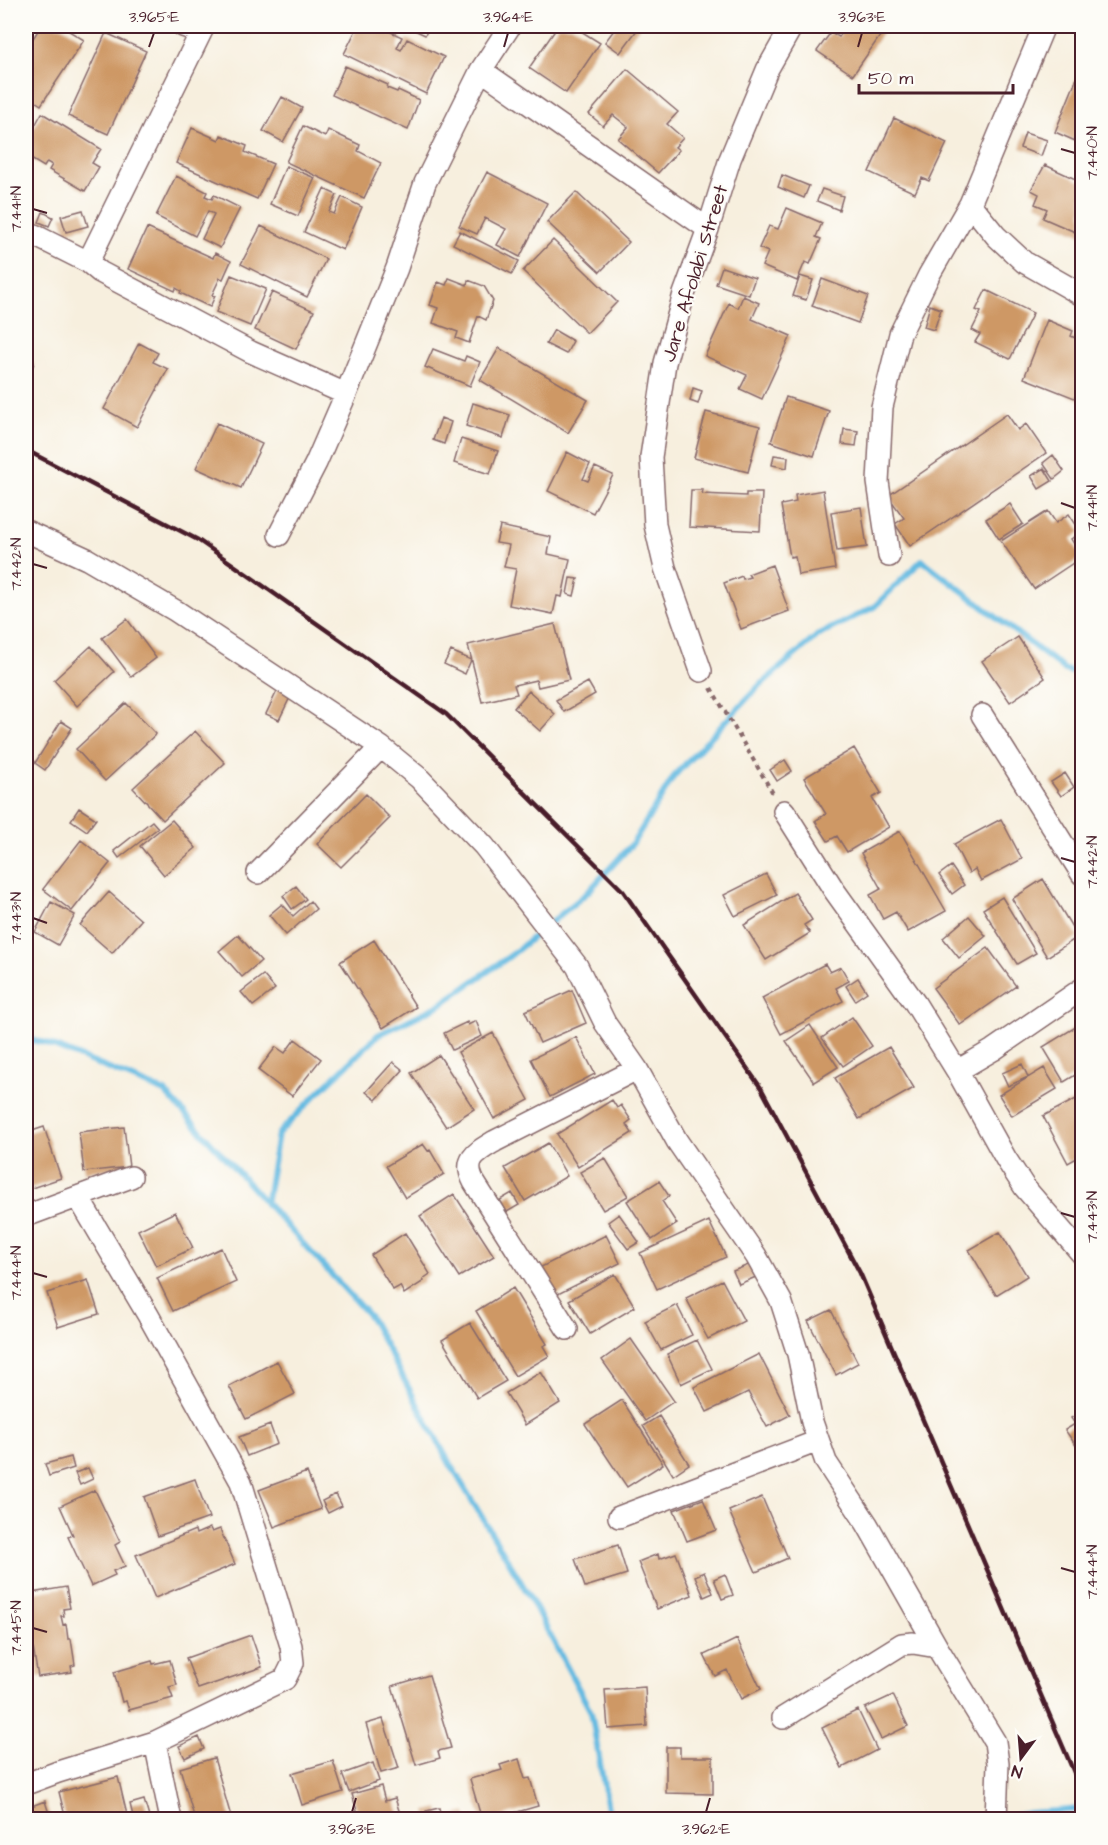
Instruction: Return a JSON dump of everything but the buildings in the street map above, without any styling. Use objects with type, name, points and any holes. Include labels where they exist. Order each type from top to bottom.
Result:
[{"type":"street","points":[[279,535],[316,463],[346,394],[397,268],[425,183],[481,70],[510,26]]},
{"type":"street","name":"Jare Afolabi Street","points":[[701,671],[662,557],[655,525],[651,457],[665,363],[684,294],[730,159],[767,70],[792,26]]},
{"type":"street","points":[[889,556],[878,482],[882,407],[900,334],[928,275],[970,204],[1044,26]]},
{"type":"street","points":[[88,262],[143,153],[196,28]]},
{"type":"street","points":[[481,70],[708,228]]},
{"type":"street","points":[[970,204],[996,236],[1024,262],[1083,295]]},
{"type":"street","points":[[26,231],[88,262],[100,272],[252,352],[346,394]]},
{"type":"street","points":[[26,531],[87,559],[176,611],[381,747],[418,778],[484,846],[577,966],[604,1023],[637,1069],[677,1141],[756,1256],[781,1301],[798,1354],[818,1441],[826,1462],[867,1524],[937,1647],[995,1742],[998,1763],[996,1820]]},
{"type":"street","points":[[982,715],[1083,874]]},
{"type":"street","points":[[258,873],[381,747]]},
{"type":"street","points":[[784,811],[834,890],[915,1003],[957,1071],[1012,1169],[1025,1188],[1083,1254]]},
{"type":"street","points":[[957,1071],[993,1050],[1083,989]]},
{"type":"street","points":[[567,1329],[474,1182],[469,1165],[477,1152],[495,1141],[637,1069]]},
{"type":"street","points":[[26,1216],[131,1177]]},
{"type":"street","points":[[26,1784],[155,1742],[285,1678],[293,1663],[291,1646],[241,1482],[78,1197]]},
{"type":"street","points":[[619,1517],[818,1441]]},
{"type":"street","points":[[783,1719],[902,1644],[913,1643],[937,1647]]},
{"type":"street","points":[[155,1742],[171,1820]]},
{"type":"path","points":[[701,671],[784,811]]},
{"type":"waterway","points":[[266,1204],[278,1134],[318,1093],[378,1035],[438,1006],[510,956],[587,893],[633,843],[674,776],[758,687],[818,635],[874,607],[922,560],[1065,670],[1082,675]]},
{"type":"waterway","points":[[26,1039],[46,1043],[165,1092],[370,1317],[450,1464],[527,1592],[591,1712],[610,1820]]},
{"type":"waterway","points":[[1000,1819],[1030,1813],[1082,1809]]},
{"type":"railway","points":[[26,450],[198,540],[446,714],[623,891],[761,1088],[860,1273],[1082,1791]]}]
